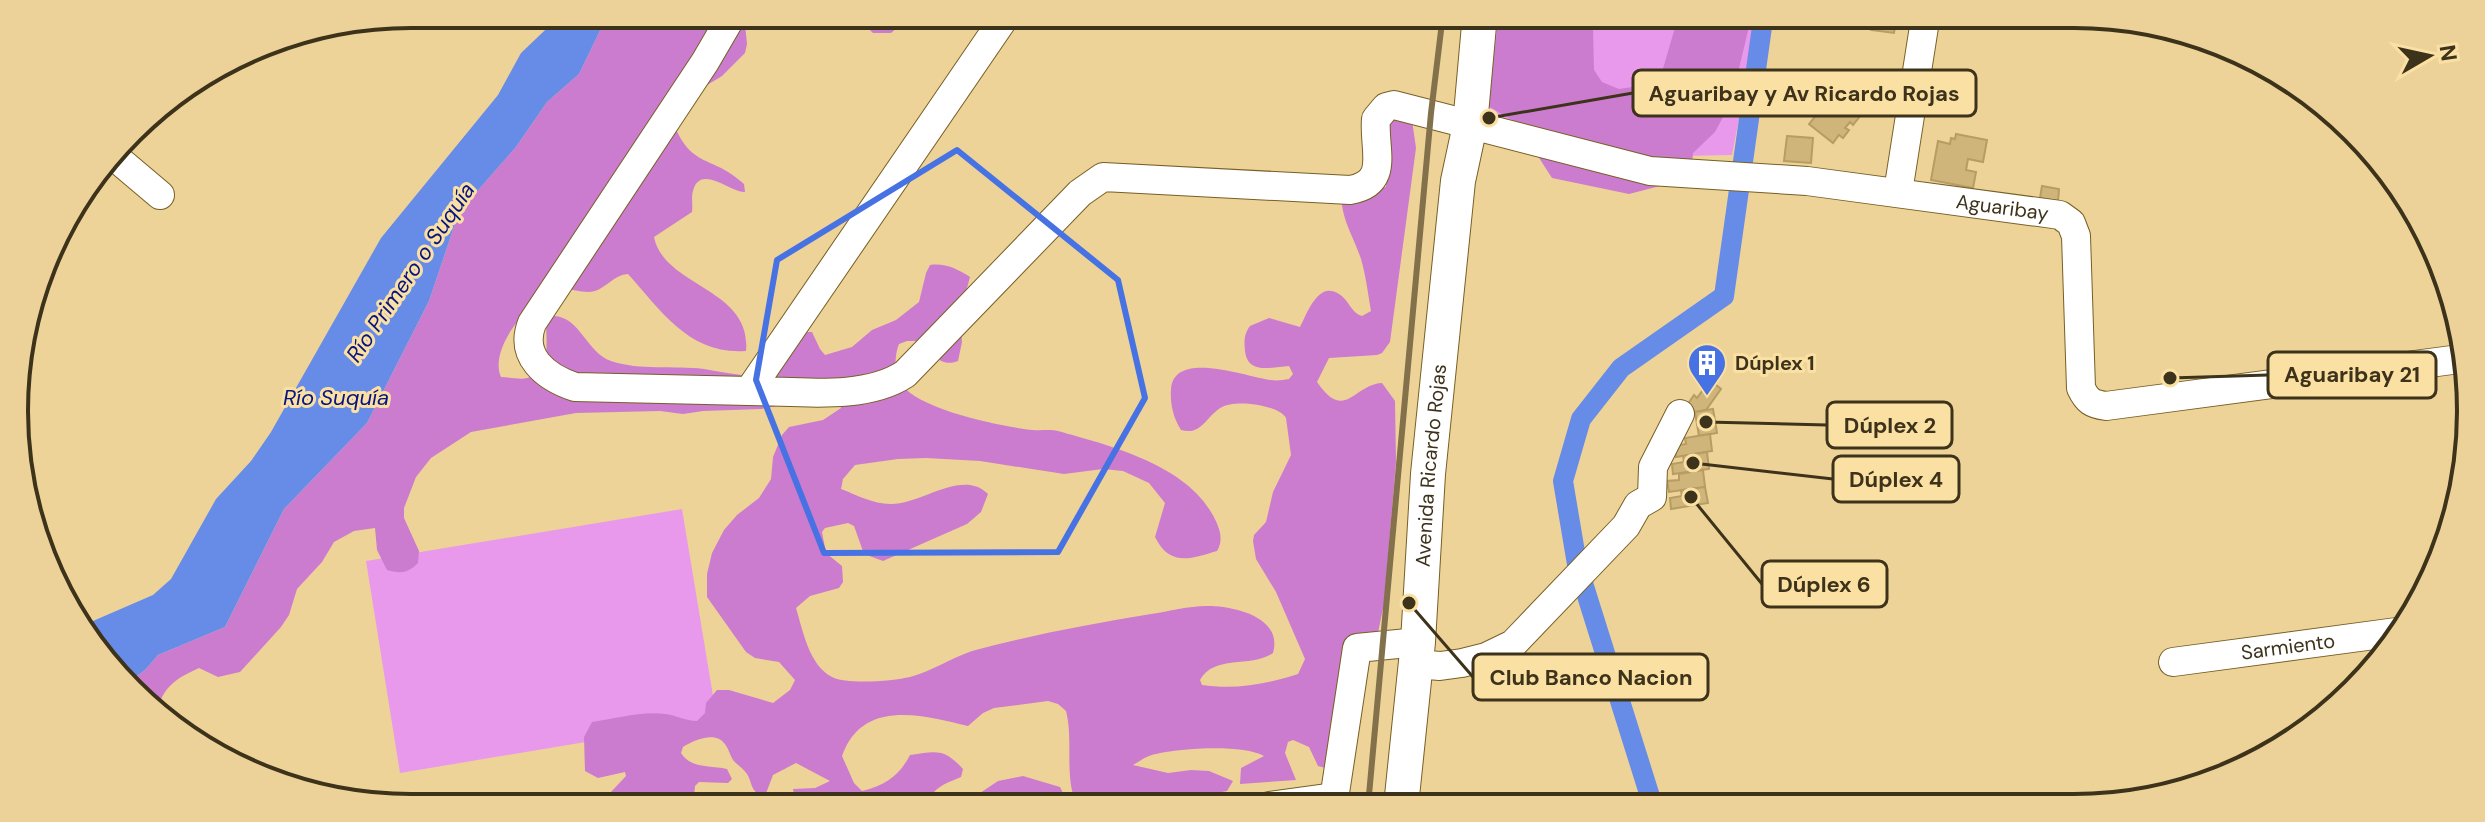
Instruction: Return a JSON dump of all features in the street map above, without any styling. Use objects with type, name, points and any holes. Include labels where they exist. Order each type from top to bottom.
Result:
[{"type":"main road","name":"Avenida Ricardo Rojas","points":[[1402,794],[1417,653],[1428,474],[1458,181],[1470,125],[1479,28]]},
{"type":"street","points":[[725,28],[532,323],[528,334],[529,349],[535,363],[556,381],[575,387],[749,391],[997,28]]},
{"type":"street","points":[[1898,192],[1924,28]]},
{"type":"street","name":"Aguaribay","points":[[749,391],[854,391],[891,383],[905,374],[1080,193],[1103,177],[1350,190],[1368,185],[1376,174],[1376,119],[1386,107],[1403,106],[1650,171],[1807,181],[2060,215],[2071,223],[2076,236],[2081,388],[2086,399],[2094,404],[2106,406],[2454,360]]},
{"type":"street","points":[[120,161],[160,195]]},
{"type":"street","points":[[1335,794],[1357,648],[1417,653],[1440,666],[1486,657],[1513,644],[1580,570],[1626,526],[1638,527],[1647,520],[1653,509],[1653,467],[1680,414]]},
{"type":"street","name":"Sarmiento","points":[[2173,662],[2385,634]]},
{"type":"highlighted area","points":[[957,150],[1118,280],[1145,398],[1058,552],[824,553],[756,380],[777,260]]},
{"type":"shaded area","points":[[601,28],[745,28],[745,53],[722,76],[679,102],[672,119],[679,135],[694,154],[732,175],[744,184],[745,192],[702,179],[693,191],[692,212],[654,237],[661,254],[673,267],[722,300],[736,314],[744,330],[746,351],[709,346],[693,338],[666,316],[628,274],[595,291],[562,289],[536,303],[506,339],[499,365],[501,377],[524,379],[541,370],[547,346],[546,322],[554,316],[570,322],[596,351],[611,361],[634,366],[692,368],[754,376],[803,332],[812,332],[825,355],[852,347],[872,330],[896,320],[919,302],[930,265],[946,266],[970,277],[960,314],[962,342],[958,361],[942,361],[923,341],[899,344],[896,365],[902,385],[926,402],[963,416],[1019,428],[1058,431],[1143,459],[1182,481],[1198,495],[1218,526],[1220,541],[1217,551],[1189,558],[1167,553],[1155,537],[1165,503],[1149,483],[1123,471],[1103,469],[1064,474],[980,461],[926,458],[855,465],[843,479],[841,489],[877,502],[902,503],[966,485],[978,487],[988,494],[981,512],[967,524],[883,561],[864,554],[854,526],[848,523],[825,528],[822,532],[826,553],[842,566],[843,582],[839,588],[810,596],[796,608],[808,647],[824,672],[839,679],[859,682],[910,677],[972,651],[1038,635],[1204,606],[1233,609],[1256,617],[1271,631],[1274,641],[1273,653],[1254,660],[1214,667],[1200,680],[1202,685],[1251,685],[1298,674],[1305,659],[1276,592],[1256,559],[1253,541],[1254,535],[1266,522],[1273,492],[1291,455],[1286,418],[1282,413],[1266,407],[1236,404],[1222,407],[1199,428],[1181,430],[1173,410],[1171,389],[1175,377],[1185,370],[1198,368],[1273,380],[1289,379],[1293,374],[1289,366],[1261,368],[1251,364],[1245,351],[1247,332],[1250,326],[1269,318],[1300,327],[1314,300],[1325,291],[1339,294],[1362,316],[1371,311],[1363,265],[1346,222],[1341,197],[1386,187],[1388,112],[1412,120],[1416,148],[1390,342],[1377,355],[1329,358],[1317,382],[1327,394],[1342,401],[1382,383],[1395,401],[1396,462],[1384,604],[1376,642],[1352,648],[1329,769],[1318,766],[1309,747],[1293,740],[1288,742],[1285,753],[1296,780],[1240,784],[1241,768],[1264,756],[1242,750],[1196,749],[1150,756],[1133,765],[1168,773],[1209,771],[1233,781],[1227,791],[1211,794],[1073,794],[1066,711],[1048,701],[994,708],[968,726],[914,715],[879,718],[864,725],[851,738],[842,756],[854,783],[862,791],[891,779],[910,755],[940,753],[950,757],[963,769],[961,777],[944,784],[933,794],[794,794],[793,789],[815,788],[830,781],[796,763],[773,775],[766,794],[759,794],[724,743],[709,737],[683,747],[681,753],[695,764],[727,769],[732,779],[728,783],[699,782],[694,794],[610,794],[626,776],[625,772],[598,778],[585,771],[584,737],[592,722],[656,713],[697,721],[717,690],[729,690],[773,703],[790,690],[795,680],[779,662],[755,658],[746,652],[707,597],[707,574],[712,553],[724,530],[759,498],[771,479],[773,457],[782,435],[789,427],[823,420],[841,408],[838,398],[828,397],[761,409],[683,414],[660,411],[576,413],[471,432],[431,458],[416,477],[404,508],[404,518],[419,551],[418,563],[411,569],[400,572],[387,570],[377,550],[375,528],[354,531],[334,542],[322,562],[297,589],[289,615],[281,627],[240,672],[218,677],[199,668],[173,683],[160,701],[158,699],[135,677],[158,655],[225,627],[284,509],[367,423],[429,301],[459,212],[516,147],[547,102],[579,74]]},
{"type":"shaded area","points":[[868,28],[897,28],[891,33],[873,33]]},
{"type":"shaded area","points":[[1489,28],[1756,28],[1732,155],[1636,157],[1479,117]]},
{"type":"shaded area","points":[[1497,28],[1593,28],[1594,70],[1602,82],[1619,89],[1646,85],[1657,69],[1662,72],[1675,28],[1749,28],[1731,102],[1715,132],[1693,153],[1692,164],[1660,186],[1629,194],[1552,178],[1516,122],[1488,106]]},
{"type":"shaded area","points":[[682,509],[717,720],[400,773],[366,561]]},
{"type":"shaded area","points":[[1023,776],[1060,787],[1064,794],[978,794],[998,781]]},
{"type":"water","name":"Río Suquía","points":[[547,28],[601,28],[579,74],[547,102],[516,147],[459,212],[429,301],[367,423],[284,509],[225,627],[158,655],[135,677],[91,622],[153,595],[171,579],[216,499],[251,461],[271,432],[381,238],[498,95],[521,53]]},
{"type":"building","points":[[1871,28],[1895,28],[1894,33]]},
{"type":"building","points":[[1836,84],[1866,88],[1864,111],[1853,125],[1850,122],[1845,128],[1849,130],[1843,138],[1839,135],[1833,143],[1809,124],[1826,103],[1837,111],[1845,101],[1835,100]]},
{"type":"building","points":[[1956,134],[1987,140],[1983,162],[1968,159],[1966,170],[1976,172],[1973,188],[1931,180],[1938,141],[1950,144]]},
{"type":"building","points":[[1787,136],[1813,138],[1811,163],[1784,161]]},
{"type":"building","points":[[2042,186],[2059,189],[2058,201],[2040,198]]},
{"type":"building","name":"Dúplex 1","points":[[1710,380],[1721,389],[1706,410],[1695,412],[1687,405],[1694,395],[1697,398]]},
{"type":"building","points":[[1713,409],[1717,433],[1699,436],[1695,412]]},
{"type":"building","points":[[1710,434],[1712,451],[1676,457],[1674,446],[1686,444],[1685,438]]},
{"type":"building","points":[[1707,452],[1709,469],[1673,474],[1672,464],[1684,462],[1683,456]]},
{"type":"building","points":[[1703,470],[1705,487],[1669,492],[1667,481],[1679,480],[1679,474]]},
{"type":"building","points":[[1705,487],[1708,503],[1671,509],[1670,498],[1682,496],[1681,490]]},
{"type":"waterway","points":[[1649,794],[1577,564],[1563,481],[1581,419],[1621,368],[1724,296],[1762,28]]},
{"type":"railway","points":[[1369,794],[1441,28]]},
{"type":"place","name":"Aguaribay y Av Ricardo Rojas","points":[[1489,118]]},
{"type":"place","name":"Aguaribay 21","points":[[2170,378]]},
{"type":"place","name":"Dúplex 1","points":[[1707,397]]},
{"type":"place","name":"Dúplex 2","points":[[1706,422]]},
{"type":"place","name":"Dúplex 4","points":[[1693,463]]},
{"type":"place","name":"Dúplex 6","points":[[1691,497]]},
{"type":"place","name":"Club Banco Nacion","points":[[1409,603]]},
{"type":"water label","name":"Río Primero o Suquía","points":[[410,272]]}]
